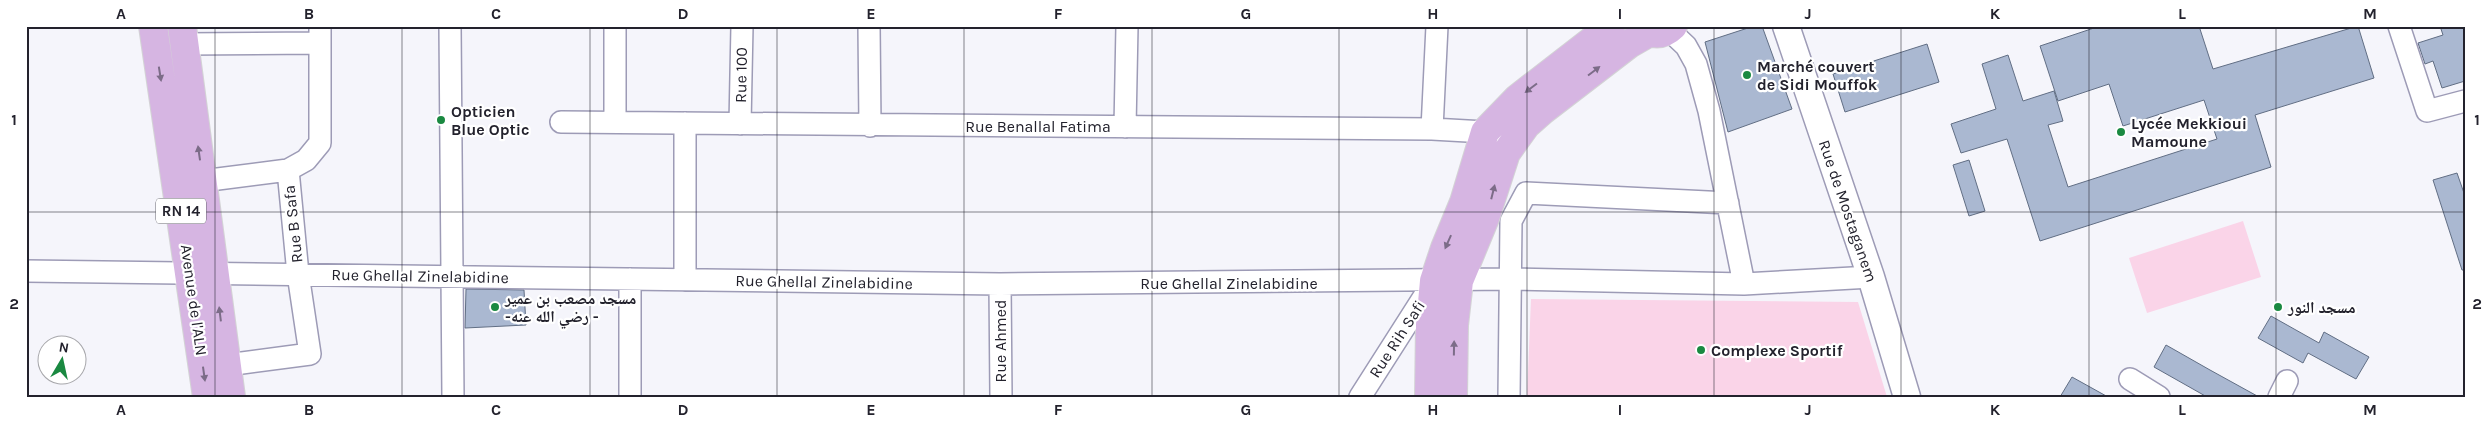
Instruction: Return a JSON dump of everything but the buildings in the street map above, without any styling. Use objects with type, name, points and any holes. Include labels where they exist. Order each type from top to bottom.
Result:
[{"type":"main road","name":"Avenue de l'ALN","points":[[153,26],[203,273],[227,365],[231,397]]},
{"type":"main road","points":[[1453,397],[1454,325],[1447,281],[1445,248],[1464,202],[1485,132],[1518,98],[1611,26]]},
{"type":"main road","points":[[1429,397],[1430,325],[1447,281],[1490,207],[1500,168],[1513,141],[1526,125],[1543,110],[1629,44],[1658,29]]},
{"type":"main road","name":"Avenue de l'ALN","points":[[183,35],[202,181],[207,397]]},
{"type":"street","points":[[450,26],[453,397]]},
{"type":"street","points":[[614,26],[615,122]]},
{"type":"street","name":"Rue 100","points":[[740,124],[742,26]]},
{"type":"street","points":[[869,26],[870,126]]},
{"type":"street","points":[[1125,127],[1127,26]]},
{"type":"street","points":[[1432,129],[1437,26]]},
{"type":"street","name":"Rue de Mostaganem","points":[[1786,26],[1871,277],[1908,397]]},
{"type":"street","points":[[2399,26],[2427,111],[2463,107]]},
{"type":"street","points":[[1658,29],[1683,42],[1696,64],[1709,111],[1744,284]]},
{"type":"street","points":[[183,35],[320,35]]},
{"type":"street","name":"Rue B Safa","points":[[227,365],[310,354],[298,274],[288,170],[306,160],[320,143],[320,35]]},
{"type":"street","name":"Rue Benallal Fatima","points":[[560,122],[870,126],[1432,129],[1485,132],[1513,141]]},
{"type":"street","points":[[685,123],[686,280]]},
{"type":"street","points":[[202,181],[288,170]]},
{"type":"street","points":[[1509,397],[1511,221],[1526,193],[1728,203]]},
{"type":"street","name":"Rue Ghellal Zinelabidine","points":[[26,271],[1000,284],[1511,279],[1744,284],[1871,277]]},
{"type":"street","points":[[630,279],[630,397]]},
{"type":"street","name":"Rue Rih Safi","points":[[1360,397],[1447,281]]},
{"type":"street","name":"Rue Ahmed","points":[[1000,284],[1000,397]]},
{"type":"street","points":[[2130,379],[2159,397]]},
{"type":"shaded area","points":[[2243,221],[2261,277],[2147,313],[2129,258]]},
{"type":"shaded area","name":"Complexe Sportif","points":[[1531,299],[1858,302],[1887,397],[1527,397]]},
{"type":"place","name":"Marché couvert de Sidi Mouffok","points":[[1747,75]]},
{"type":"place","name":"Opticien Blue Optic","points":[[441,120]]},
{"type":"place","name":"Lycée Mekkioui Mamoune","points":[[2121,132]]},
{"type":"place","name":"مسجد مصعب بن عمير -رضي الله عنه -","points":[[495,307]]},
{"type":"place","name":"مسجد النور","points":[[2278,307]]},
{"type":"place","name":"Complexe Sportif","points":[[1701,350]]}]
